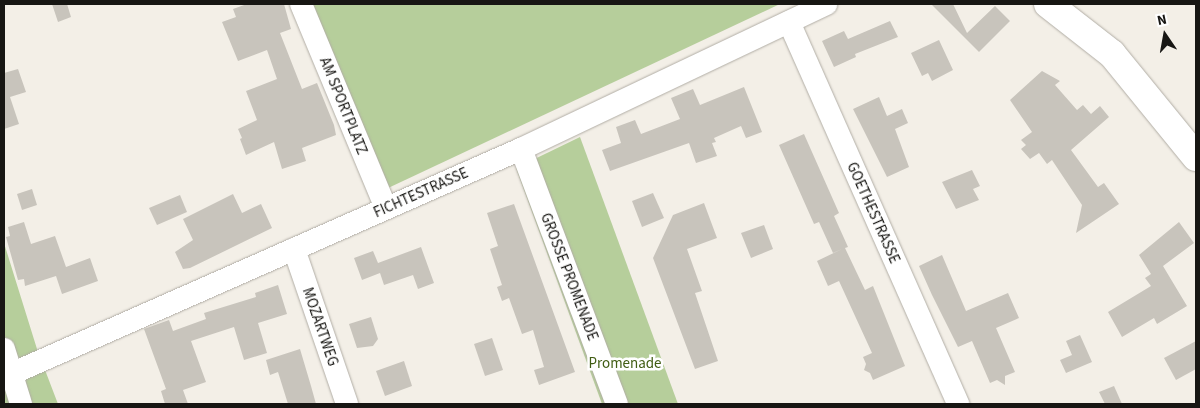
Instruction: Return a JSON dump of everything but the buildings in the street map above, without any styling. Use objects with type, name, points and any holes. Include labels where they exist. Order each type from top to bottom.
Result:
[{"type":"main road","points":[[1048,4],[1112,54],[1196,157]]},
{"type":"street","name":"AM SPORTPLATZ","points":[[301,4],[386,208]]},
{"type":"street","name":"FICHTESTRASSE","points":[[11,374],[521,149],[826,4]]},
{"type":"street","name":"GOETHESTRASSE","points":[[789,22],[958,404]]},
{"type":"street","name":"GROSSE PROMENADE","points":[[521,149],[617,404]]},
{"type":"street","name":"MOZARTWEG","points":[[294,249],[346,404]]},
{"type":"street","points":[[4,349],[21,404]]},
{"type":"green space","points":[[310,4],[780,4],[386,189]]},
{"type":"green space","name":"Promenade","points":[[580,137],[678,404],[602,404],[516,168]]},
{"type":"green space","points":[[4,243],[37,349],[58,404],[4,404]]}]
